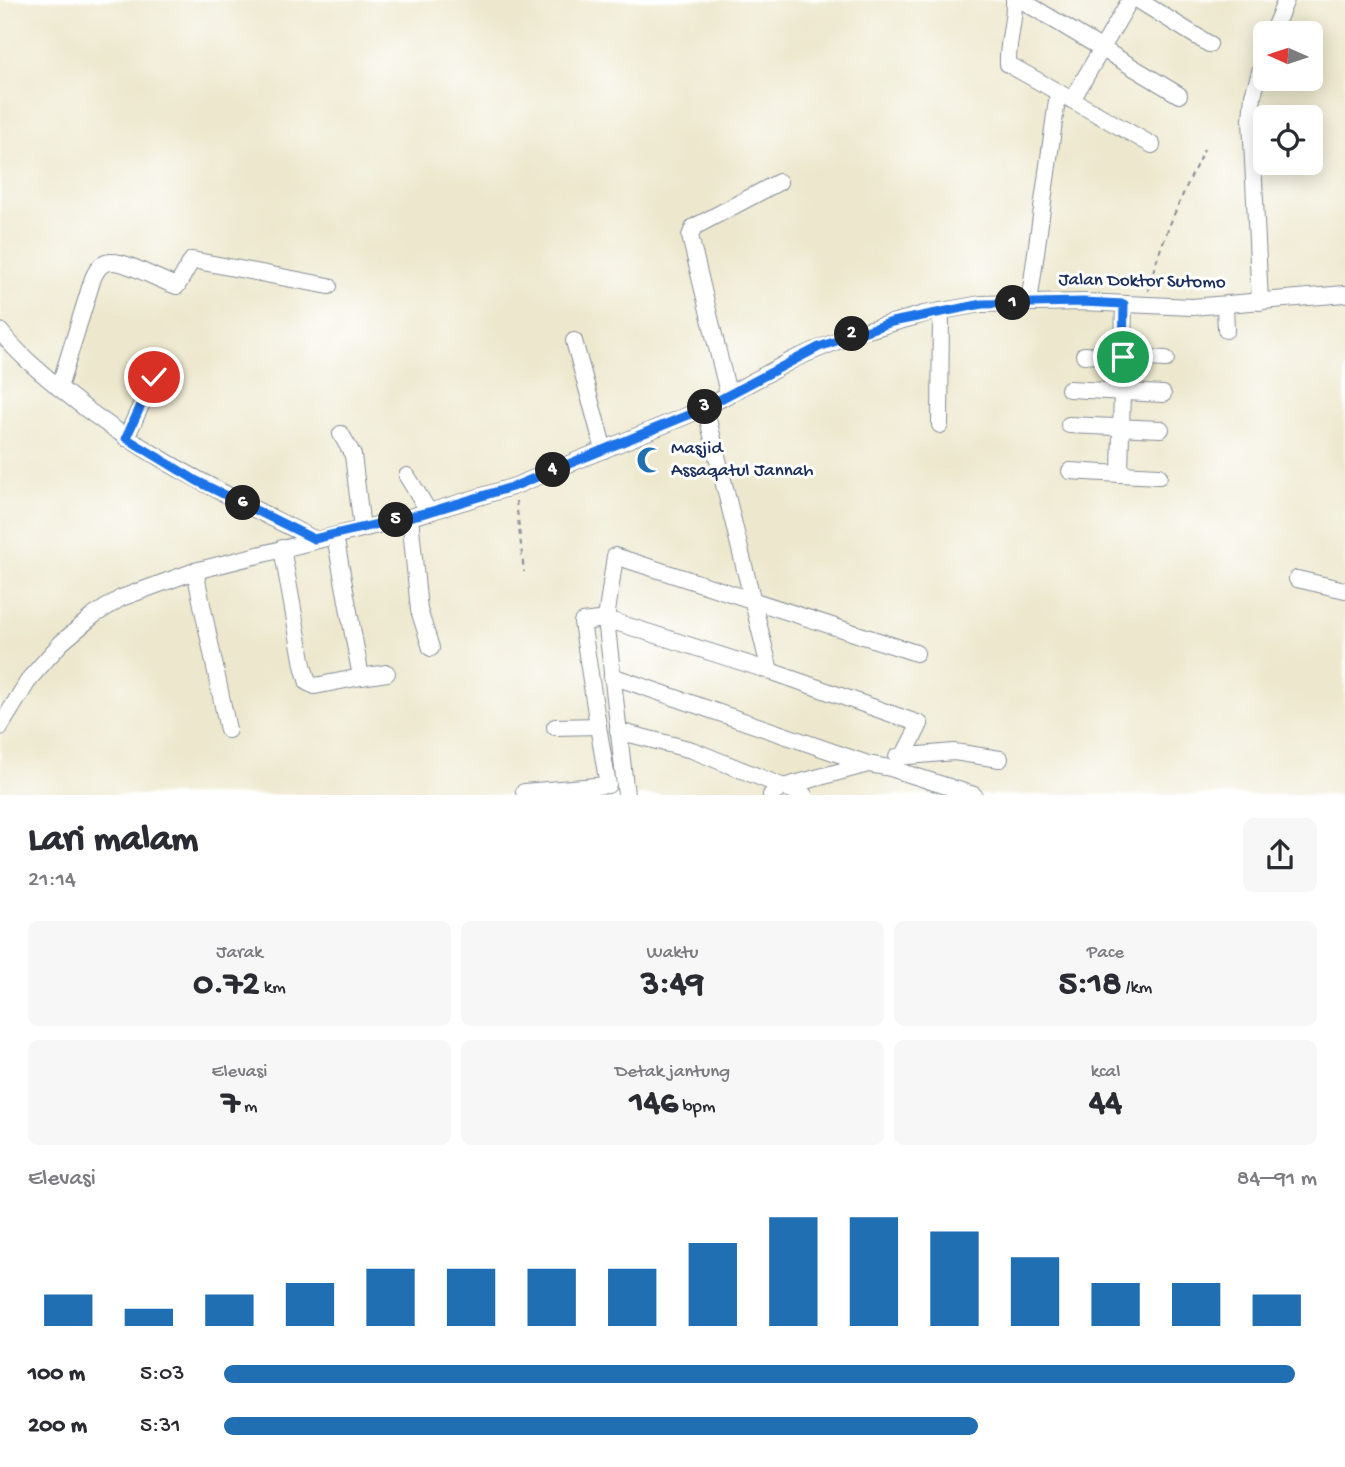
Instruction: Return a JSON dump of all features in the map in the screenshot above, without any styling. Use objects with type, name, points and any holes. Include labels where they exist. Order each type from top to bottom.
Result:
[{"type":"street","points":[[1014,0],[1014,16],[1007,47],[1008,64],[1152,145]]},
{"type":"street","points":[[1021,0],[1179,94]]},
{"type":"street","points":[[1029,303],[1065,97],[1102,47],[1130,0]]},
{"type":"street","points":[[1138,0],[1209,44]]},
{"type":"street","points":[[1277,21],[1286,0]]},
{"type":"street","points":[[1255,91],[1251,120],[1260,302]]},
{"type":"street","points":[[728,393],[690,236],[694,227],[779,182]]},
{"type":"street","points":[[59,388],[93,278],[97,270],[106,263],[119,263],[177,286],[190,261],[197,260],[329,286]]},
{"type":"street","name":"Jalan Doktor Sutomo","points":[[0,727],[30,678],[61,643],[93,616],[121,598],[195,571],[429,512],[515,486],[705,407],[819,347],[892,322],[982,304],[1225,306],[1345,294]]},
{"type":"street","points":[[1119,474],[1124,304]]},
{"type":"street","points":[[1225,306],[1226,330]]},
{"type":"street","points":[[940,425],[941,311]]},
{"type":"street","points":[[0,331],[30,366],[93,416],[126,438],[197,481],[314,539]]},
{"type":"street","points":[[574,341],[604,450]]},
{"type":"street","points":[[1084,355],[1166,359]]},
{"type":"street","points":[[126,438],[154,377]]},
{"type":"street","points":[[1069,389],[1163,394]]},
{"type":"street","points":[[705,407],[751,600],[771,671]]},
{"type":"street","points":[[1069,425],[1161,429]]},
{"type":"street","points":[[341,434],[353,455],[362,528]]},
{"type":"street","points":[[1070,471],[1159,476]]},
{"type":"street","points":[[407,475],[429,512]]},
{"type":"street","points":[[410,517],[419,610],[431,648]]},
{"type":"street","points":[[335,536],[361,677]]},
{"type":"street","points":[[282,548],[308,683],[316,686],[387,673]]},
{"type":"street","points":[[626,795],[606,619],[615,556],[915,653]]},
{"type":"street","points":[[195,571],[228,730]]},
{"type":"street","points":[[1297,579],[1345,590]]},
{"type":"street","points":[[524,792],[608,785],[582,622],[606,619],[771,671],[920,724],[904,755]]},
{"type":"street","points":[[612,676],[868,764],[890,768],[974,795]]},
{"type":"street","points":[[555,727],[598,726]]},
{"type":"street","points":[[618,731],[692,750],[777,791],[801,794]]},
{"type":"street","points":[[777,791],[904,755],[954,752],[1000,759]]},
{"type":"path","points":[[1144,305],[1165,236],[1204,149]]},
{"type":"path","points":[[515,486],[524,572]]},
{"type":"place","name":"Masjid Assaqatul Jannah","points":[[650,460]]},
{"type":"route","points":[[154,377],[126,438],[197,481],[314,539],[429,512],[515,486],[698,411],[819,347],[924,314],[982,304],[1124,304],[1123,357]]}]
